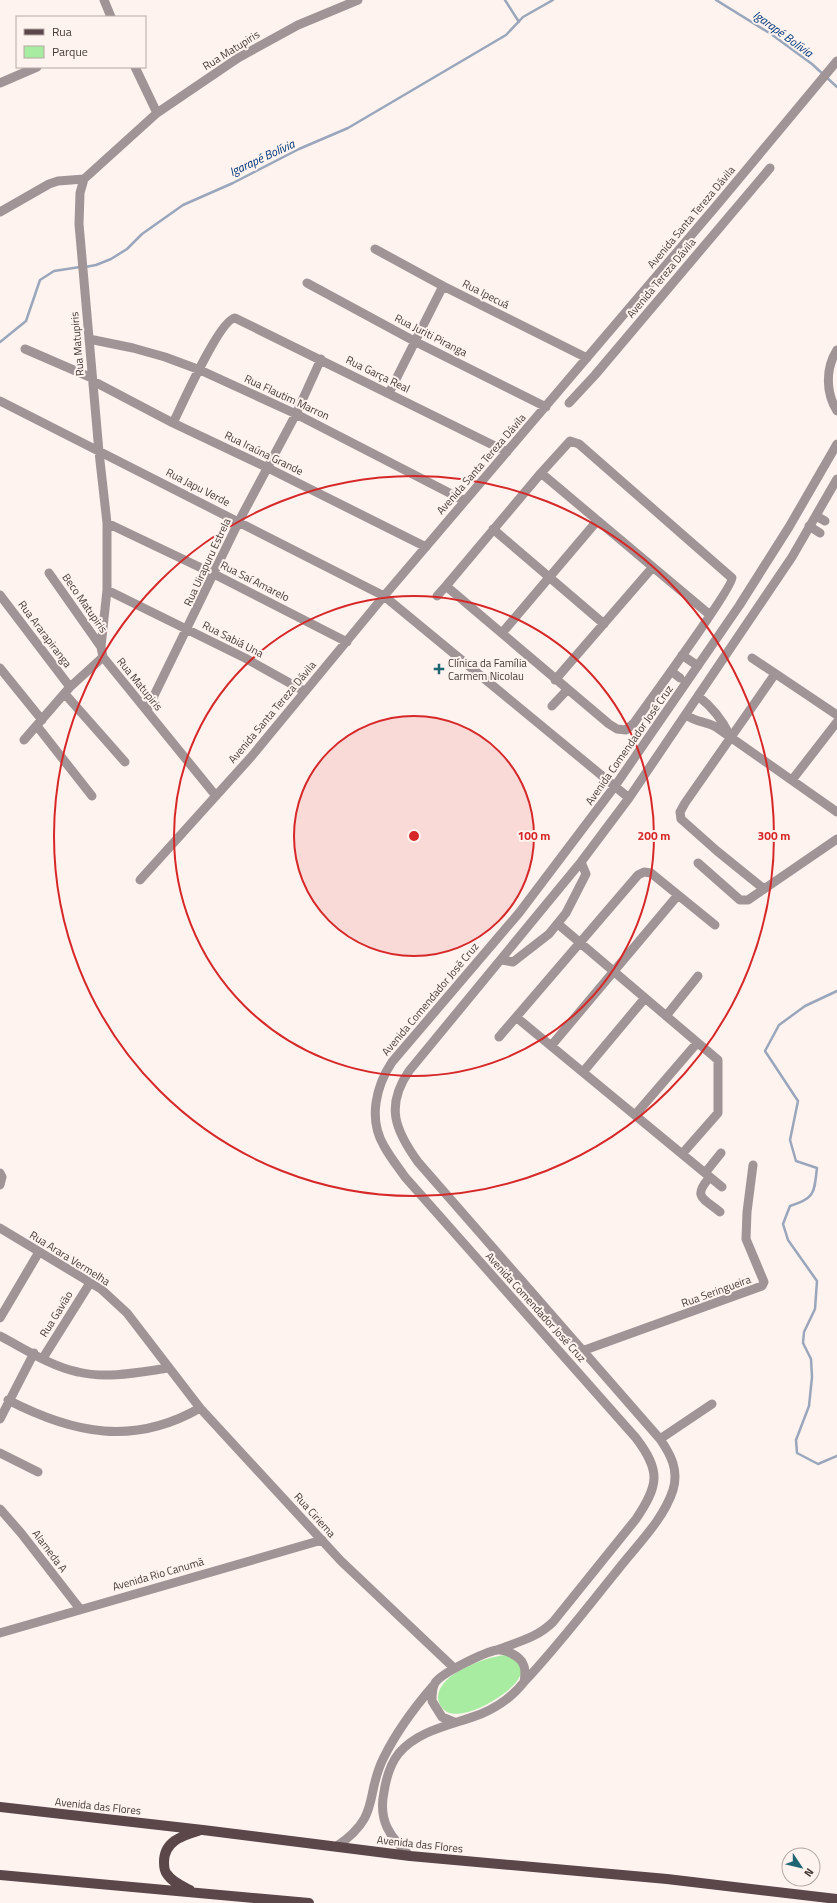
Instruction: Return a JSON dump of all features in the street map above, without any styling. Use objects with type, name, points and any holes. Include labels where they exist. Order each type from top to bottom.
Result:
[{"type":"main road","name":"Avenida das Flores","points":[[0,1807],[337,1846],[410,1856],[668,1879],[833,1900]]},
{"type":"main road","points":[[194,1891],[177,1883],[167,1874],[164,1868],[165,1853],[172,1841],[203,1830]]},
{"type":"main road","points":[[0,1875],[194,1891],[309,1903]]},
{"type":"street","points":[[104,0],[111,16]]},
{"type":"street","points":[[334,0],[338,9]]},
{"type":"street","name":"Rua Matupiris","points":[[216,796],[104,657],[102,647],[107,590],[108,523],[92,380],[78,208],[80,193],[84,178],[157,113],[238,58],[298,25],[358,0]]},
{"type":"street","name":"Avenida Santa Tereza Dávila","points":[[140,880],[216,796],[347,642],[384,596],[546,407],[834,64]]},
{"type":"street","points":[[0,83],[35,68]]},
{"type":"street","points":[[135,68],[157,113]]},
{"type":"street","name":"Avenida Tereza Dávila","points":[[570,403],[770,168]]},
{"type":"street","points":[[0,212],[49,184],[58,181],[84,178]]},
{"type":"street","name":"Rua Ipecuá","points":[[375,249],[443,286],[587,358]]},
{"type":"street","name":"Rua Juriti Piranga","points":[[307,283],[416,342],[546,407]]},
{"type":"street","points":[[389,393],[443,286]]},
{"type":"street","name":"Rua Garça Real","points":[[200,370],[215,339],[228,321],[232,318],[321,359],[507,452]]},
{"type":"street","name":"Rua Flautim Marron","points":[[89,340],[133,348],[165,357],[200,370],[296,414],[466,501]]},
{"type":"street","name":"Rua Iraúna Grande","points":[[25,350],[92,380],[173,423],[268,468],[426,547]]},
{"type":"street","points":[[837,350],[832,361],[828,378],[830,396],[837,411]]},
{"type":"street","name":"Rua Uirapuru Estrela","points":[[147,710],[188,630],[239,521],[296,414],[321,359]]},
{"type":"street","points":[[173,423],[200,370]]},
{"type":"street","name":"Rua Japu Verde","points":[[0,401],[239,521],[384,596],[629,798]]},
{"type":"street","points":[[436,596],[570,441],[579,444],[730,575],[732,581],[671,671],[634,723],[626,730],[614,728],[555,680],[446,586]]},
{"type":"street","name":"Avenida Comendador José Cruz","points":[[435,1683],[454,1668],[528,1639],[547,1628],[636,1518],[653,1490],[654,1476],[652,1462],[636,1438],[405,1177],[380,1139],[378,1130],[376,1103],[384,1074],[392,1062],[519,913],[615,786],[698,666],[789,527],[791,513],[837,444]]},
{"type":"street","points":[[541,473],[652,568],[710,615]]},
{"type":"street","name":"Avenida Comendador José Cruz","points":[[454,1722],[482,1714],[501,1704],[514,1694],[566,1636],[652,1526],[666,1504],[673,1489],[674,1466],[673,1458],[660,1439],[418,1162],[398,1131],[394,1113],[397,1090],[408,1071],[502,960],[581,862],[629,798],[792,557],[837,479]]},
{"type":"street","points":[[816,516],[825,521]]},
{"type":"street","points":[[502,633],[597,521]]},
{"type":"street","points":[[780,522],[789,527]]},
{"type":"street","name":"Rua Saí Amarelo","points":[[108,523],[214,574],[347,642]]},
{"type":"street","points":[[809,526],[820,533]]},
{"type":"street","points":[[493,529],[604,624]]},
{"type":"street","points":[[555,680],[652,568]]},
{"type":"street","name":"Beco Matupiris","points":[[49,573],[102,647]]},
{"type":"street","name":"Rua Sabiá Una","points":[[107,590],[245,658],[304,691]]},
{"type":"street","name":"Rua Ararapiranga","points":[[0,595],[68,691],[125,762]]},
{"type":"street","points":[[682,655],[698,666]]},
{"type":"street","points":[[24,740],[68,691],[104,657]]},
{"type":"street","points":[[752,658],[837,715]]},
{"type":"street","points":[[0,668],[92,796]]},
{"type":"street","points":[[671,671],[680,678]]},
{"type":"street","points":[[764,889],[684,822],[680,816],[685,803],[775,674]]},
{"type":"street","points":[[552,706],[567,690]]},
{"type":"street","points":[[698,696],[707,703],[715,715],[724,722],[731,738]]},
{"type":"street","points":[[686,715],[698,722],[711,724],[837,812]]},
{"type":"street","points":[[792,780],[837,722]]},
{"type":"street","points":[[698,863],[736,896],[744,901],[752,898],[837,839]]},
{"type":"street","points":[[502,960],[513,962],[549,934],[558,924],[566,913],[586,874],[581,862]]},
{"type":"street","points":[[499,1037],[638,875],[644,872],[651,873],[715,925]]},
{"type":"street","points":[[551,1046],[678,895]]},
{"type":"street","points":[[558,924],[718,1060],[718,1113],[682,1154]]},
{"type":"street","points":[[666,1016],[698,976]]},
{"type":"street","points":[[583,1072],[645,998]]},
{"type":"street","points":[[516,1017],[722,1187]]},
{"type":"street","points":[[635,1115],[697,1043]]},
{"type":"street","points":[[720,1212],[701,1196],[699,1192],[707,1175],[722,1153]]},
{"type":"street","name":"Rua Seringueira","points":[[582,1351],[762,1286],[764,1282],[746,1239],[747,1212],[753,1165]]},
{"type":"street","points":[[0,1173],[2,1177],[0,1184]]},
{"type":"street","name":"Rua Arara Vermelha","points":[[0,1228],[100,1289],[127,1312],[169,1368]]},
{"type":"street","points":[[0,1318],[39,1252]]},
{"type":"street","name":"Rua Gavião","points":[[43,1358],[90,1283]]},
{"type":"street","points":[[0,1336],[58,1366],[88,1374],[111,1374],[169,1368]]},
{"type":"street","points":[[0,1419],[8,1400],[34,1353]]},
{"type":"street","name":"Rua Ciriema","points":[[169,1368],[200,1408],[322,1540],[374,1593],[454,1668]]},
{"type":"street","points":[[8,1400],[60,1424],[115,1433],[144,1430],[167,1424],[200,1408]]},
{"type":"street","points":[[660,1439],[712,1404]]},
{"type":"street","points":[[0,1453],[38,1472]]},
{"type":"street","name":"Alameda A","points":[[0,1509],[21,1533],[80,1609]]},
{"type":"street","name":"Avenida Rio Canumã","points":[[0,1633],[322,1540]]},
{"type":"street","points":[[497,1650],[510,1653],[521,1660],[525,1668],[524,1682]]},
{"type":"street","points":[[435,1683],[432,1694],[434,1706],[442,1717],[447,1721],[454,1722]]},
{"type":"street","points":[[337,1846],[351,1836],[365,1820],[369,1811],[383,1758],[411,1712],[435,1683]]},
{"type":"street","points":[[410,1856],[390,1834],[383,1818],[383,1796],[389,1771],[394,1760],[405,1747],[430,1732],[454,1722]]},
{"type":"green space","points":[[505,1655],[518,1661],[521,1670],[520,1676],[508,1690],[487,1704],[465,1713],[455,1714],[447,1712],[442,1708],[438,1699],[440,1690],[445,1682],[453,1675],[475,1663]]},
{"type":"waterway","points":[[505,0],[519,22]]},
{"type":"waterway","name":"Igarapé Bolívia","points":[[85,267],[96,265],[111,259],[127,249],[142,234],[183,205],[233,183],[299,149],[348,128],[506,35],[523,17],[553,0]]},
{"type":"waterway","name":"Igarapé Bolívia","points":[[716,0],[771,34],[812,64],[837,87]]},
{"type":"waterway","name":"Igarapé Bolívia","points":[[0,342],[26,321],[40,280],[54,271],[80,267]]},
{"type":"waterway","points":[[837,991],[805,1006],[779,1025],[765,1051],[798,1101],[790,1140],[796,1161],[817,1168],[812,1193],[805,1200],[790,1206],[783,1224],[788,1240],[817,1281],[815,1309],[804,1332],[803,1343],[811,1359],[812,1377],[809,1406],[796,1440],[797,1453],[818,1464],[837,1456]]},
{"type":"place","name":"Clínica da Família Carmem Nicolau","points":[[439,669]]}]
